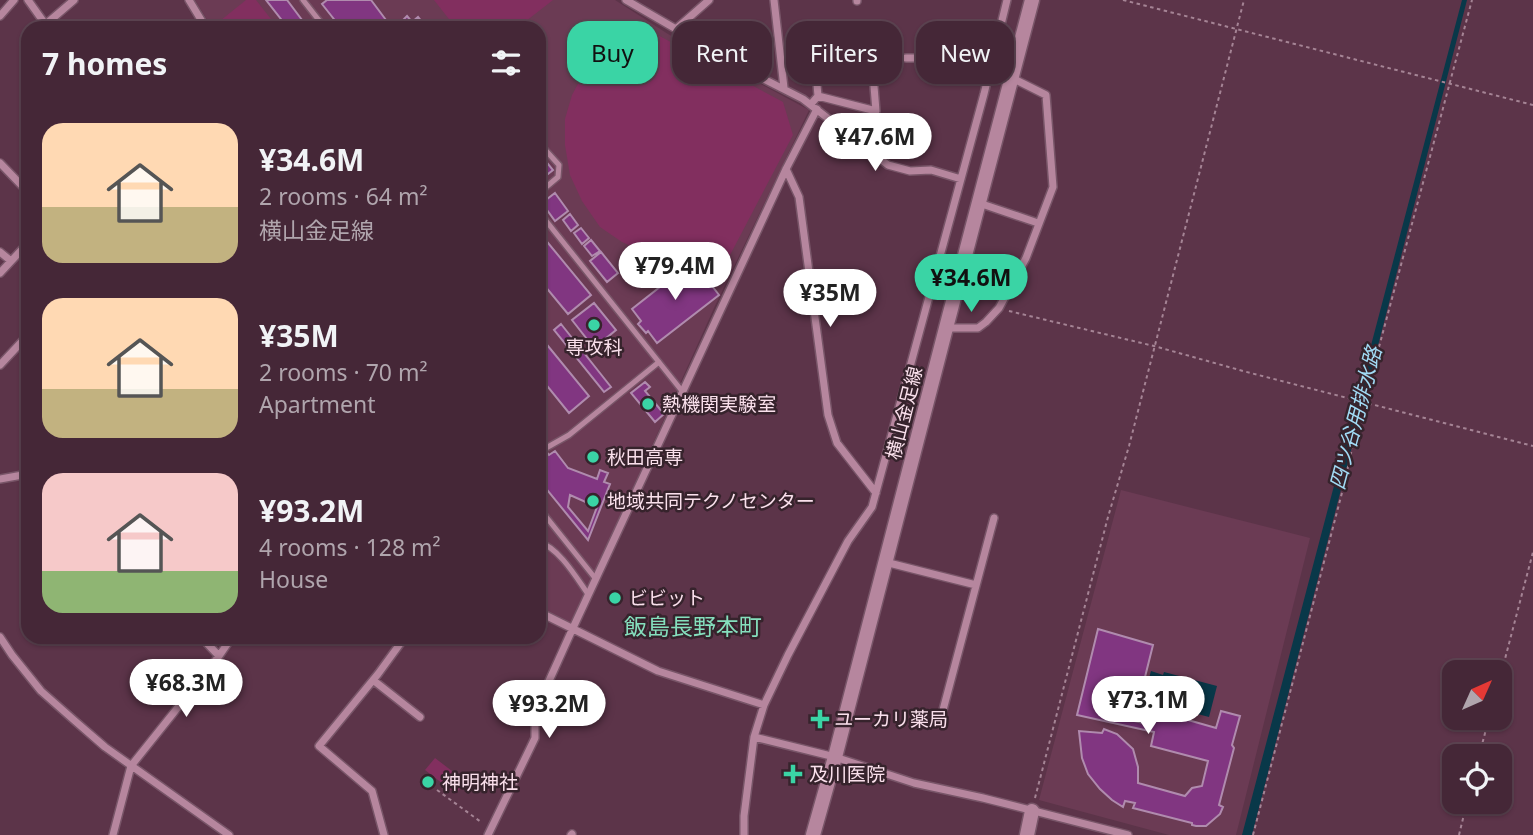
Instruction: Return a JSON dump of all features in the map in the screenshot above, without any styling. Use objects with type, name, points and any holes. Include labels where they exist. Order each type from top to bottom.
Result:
[{"type":"street","points":[[0,16],[14,0]]},
{"type":"street","points":[[28,0],[43,21]]},
{"type":"street","points":[[52,21],[74,0]]},
{"type":"street","points":[[189,0],[202,21]]},
{"type":"street","points":[[626,0],[672,27]]},
{"type":"street","points":[[685,21],[709,0]]},
{"type":"street","points":[[774,0],[784,88]]},
{"type":"street","points":[[1002,21],[1007,0]]},
{"type":"street","name":"横山金足線","points":[[1014,70],[1032,0]]},
{"type":"street","points":[[490,832],[535,738],[535,712],[572,629],[814,107],[818,96],[814,50],[823,38],[870,37],[876,111],[818,96]]},
{"type":"street","points":[[906,58],[916,58]]},
{"type":"street","points":[[946,328],[978,328],[999,308],[1026,258],[1054,187],[1046,95],[1014,79]]},
{"type":"street","points":[[772,82],[814,107],[888,165],[910,171],[931,170],[961,179]]},
{"type":"street","points":[[744,835],[754,737],[764,705],[848,541],[872,507],[986,84]]},
{"type":"street","name":"横山金足線","points":[[813,835],[1010,84]]},
{"type":"street","points":[[0,163],[21,185]]},
{"type":"street","points":[[786,169],[799,197],[828,415],[837,443],[876,493]]},
{"type":"street","points":[[979,203],[1038,223]]},
{"type":"street","points":[[0,273],[21,250]]},
{"type":"street","points":[[0,252],[11,261]]},
{"type":"street","points":[[0,365],[21,342]]},
{"type":"street","points":[[0,479],[21,475]]},
{"type":"street","points":[[943,710],[994,518]]},
{"type":"street","points":[[885,562],[976,585]]},
{"type":"street","points":[[546,616],[658,671],[764,705]]},
{"type":"street","points":[[0,637],[41,691],[105,747],[229,835]]},
{"type":"street","points":[[208,644],[219,656]]},
{"type":"street","points":[[113,835],[131,766],[227,644]]},
{"type":"street","points":[[384,835],[372,791],[319,746],[400,644]]},
{"type":"street","points":[[373,680],[420,717]]},
{"type":"street","points":[[754,737],[835,757],[914,783],[1128,835]]},
{"type":"street","points":[[1027,835],[1032,811]]},
{"type":"lane","points":[[303,0],[320,21]]},
{"type":"lane","points":[[546,151],[559,166],[558,177],[546,187]]},
{"type":"lane","points":[[546,221],[682,391]]},
{"type":"lane","points":[[546,448],[569,435],[659,362]]},
{"type":"lane","points":[[546,518],[595,579]]},
{"type":"lane","points":[[546,544],[555,551],[589,594]]},
{"type":"path","points":[[1123,0],[1533,105]]},
{"type":"path","points":[[1032,811],[1244,0]]},
{"type":"path","points":[[1253,835],[1364,403],[1472,0]]},
{"type":"path","points":[[999,308],[1533,446]]},
{"type":"path","points":[[1505,660],[1533,552]]},
{"type":"path","points":[[437,790],[490,832]]},
{"type":"path","points":[[1459,835],[1464,814]]},
{"type":"shaded area","name":"秋田高専","points":[[195,0],[615,0],[648,21],[567,21],[567,84],[658,84],[658,28],[672,36],[672,84],[761,84],[809,110],[714,308],[571,625],[546,610],[546,21],[208,21]]},
{"type":"shaded area","points":[[246,0],[256,0],[272,21],[220,21]]},
{"type":"shaded area","points":[[434,0],[553,0],[526,21],[450,21]]},
{"type":"shaded area","points":[[658,35],[672,43],[672,84],[749,84],[783,102],[793,135],[729,257],[654,257],[622,242],[600,227],[582,201],[570,175],[565,145],[565,119],[578,84],[658,84]]},
{"type":"shaded area","points":[[1121,490],[1310,538],[1236,835],[1169,835],[1039,800]]},
{"type":"shaded area","points":[[435,758],[465,781],[456,794],[425,770]]},
{"type":"water","name":"四ツ谷用排水路","points":[[1462,0],[1467,0],[1252,835],[1242,835]]},
{"type":"water","points":[[1151,671],[1217,686],[1209,717],[1156,703],[1156,699],[1144,696]]},
{"type":"building","points":[[266,0],[287,0],[303,21],[282,21]]},
{"type":"building","points":[[327,0],[371,0],[386,20],[335,21],[322,4]]},
{"type":"building","points":[[546,162],[553,170],[546,176]]},
{"type":"building","points":[[555,193],[568,211],[555,221],[546,209],[546,200]]},
{"type":"building","points":[[570,214],[578,225],[571,231],[563,220]]},
{"type":"building","points":[[581,228],[589,238],[582,244],[574,233]]},
{"type":"building","points":[[546,240],[591,295],[568,314],[546,287]]},
{"type":"building","points":[[591,240],[600,251],[592,256],[584,246]]},
{"type":"building","points":[[601,252],[618,273],[607,282],[590,261]]},
{"type":"building","points":[[693,261],[719,295],[657,343],[648,331],[646,333],[638,324],[641,321],[632,309]]},
{"type":"building","name":"専攻科","points":[[594,303],[616,330],[594,348],[572,320]]},
{"type":"building","points":[[561,324],[611,387],[604,392],[554,330]]},
{"type":"building","points":[[546,344],[589,396],[569,413],[546,385]]},
{"type":"building","name":"熱機関実験室","points":[[645,382],[650,387],[645,391],[664,414],[655,422],[631,393]]},
{"type":"building","name":"地域共同テクノセンター","points":[[546,451],[549,455],[555,451],[568,468],[597,479],[600,470],[608,473],[604,482],[610,484],[588,540],[546,489]],"holes":[[[570,495],[597,507],[588,531],[568,507]]]},
{"type":"building","points":[[1098,629],[1153,645],[1134,721],[1148,724],[1153,710],[1216,728],[1221,711],[1240,716],[1219,805],[1223,807],[1220,814],[1206,826],[1196,826],[1133,808],[1135,803],[1125,801],[1123,807],[1100,789],[1088,774],[1082,758],[1079,731],[1102,733],[1104,729],[1117,734],[1133,749],[1138,767],[1138,783],[1185,796],[1192,788],[1202,786],[1208,761],[1151,746],[1154,732],[1077,715]]},
{"type":"place","name":"専攻科","points":[[594,325]]},
{"type":"place","name":"熱機関実験室","points":[[648,404]]},
{"type":"place","name":"秋田高専","points":[[593,457]]},
{"type":"place","name":"地域共同テクノセンター","points":[[593,501]]},
{"type":"place","name":"ビビット","points":[[615,598]]},
{"type":"place","name":"ユーカリ薬局","points":[[820,719]]},
{"type":"place","name":"及川医院","points":[[793,774]]},
{"type":"place","name":"神明神社","points":[[428,782]]},
{"type":"district","name":"飯島長野本町","points":[[693,626]]}]
